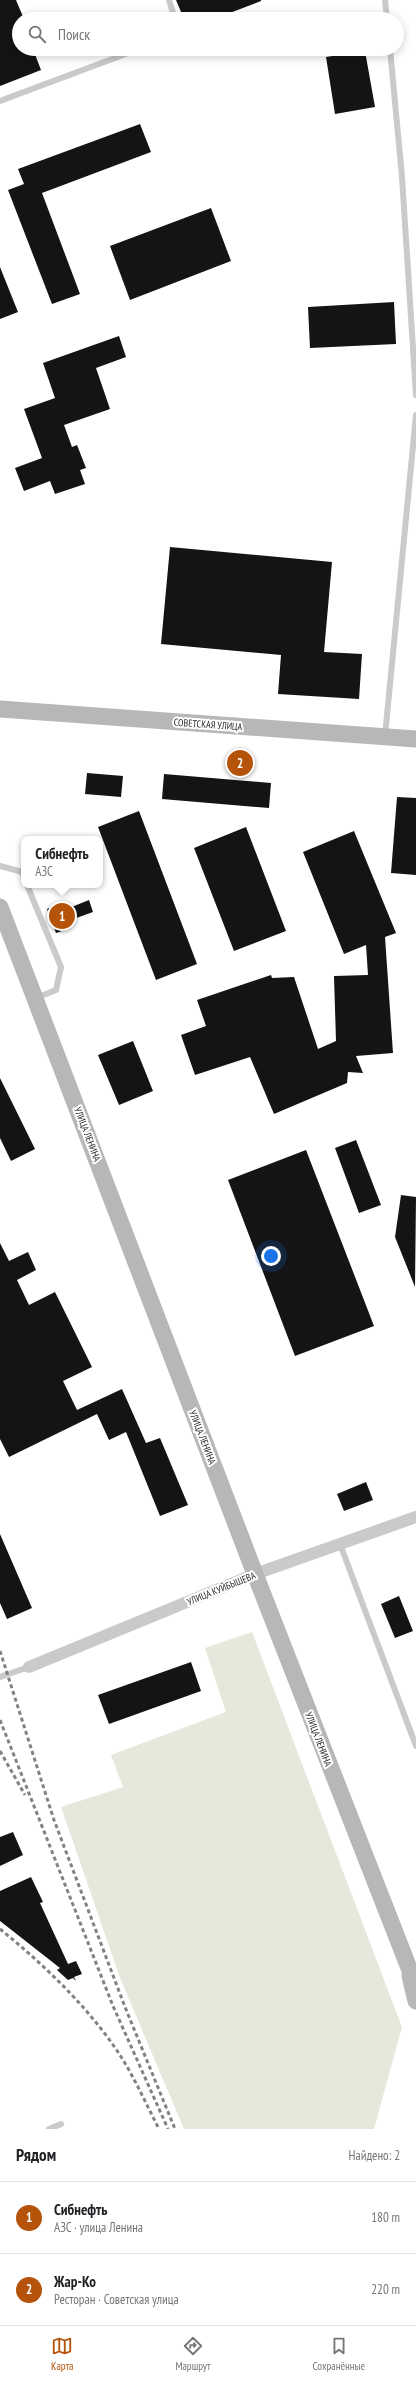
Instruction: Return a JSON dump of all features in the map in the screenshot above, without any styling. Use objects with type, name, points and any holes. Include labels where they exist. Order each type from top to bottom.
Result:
[{"type":"street","name":"СОВЕТСКАЯ УЛИЦА","points":[[0,709],[416,739]]},
{"type":"street","name":"УЛИЦА ЛЕНИНА","points":[[0,907],[255,1574],[416,1986]]},
{"type":"street","name":"УЛИЦА КУЙБЫШЕВА","points":[[29,1667],[255,1574],[416,1517]]},
{"type":"street","name":"УЛИЦА ЛЕНИНА","points":[[407,1966],[416,2001]]},
{"type":"lane","points":[[170,0],[173,12]]},
{"type":"lane","points":[[385,0],[386,12]]},
{"type":"lane","points":[[0,101],[120,56]]},
{"type":"lane","points":[[391,56],[402,177],[416,395]]},
{"type":"lane","points":[[385,737],[416,415]]},
{"type":"lane","points":[[0,866],[21,872]]},
{"type":"lane","points":[[28,888],[61,967],[56,990],[36,998]]},
{"type":"lane","points":[[340,1544],[416,1746]]},
{"type":"lane","points":[[0,1677],[29,1667]]},
{"type":"lane","points":[[49,2129],[61,2124]]},
{"type":"shaded area","points":[[252,1632],[402,2027],[374,2129],[184,2129],[120,1978],[61,1807],[123,1787],[111,1755],[226,1712],[205,1648]]},
{"type":"building","points":[[0,0],[16,0],[21,12],[12,12],[12,56],[36,56],[41,70],[0,86]]},
{"type":"building","points":[[176,0],[261,0],[232,12],[181,12]]},
{"type":"building","points":[[366,56],[375,107],[335,114],[326,57]]},
{"type":"building","points":[[140,124],[151,152],[42,193],[80,294],[52,304],[8,190],[24,184],[18,169]]},
{"type":"building","points":[[211,208],[231,261],[130,300],[110,246]]},
{"type":"building","points":[[0,267],[18,312],[0,319]]},
{"type":"building","points":[[394,302],[396,344],[310,348],[308,307]]},
{"type":"building","points":[[119,336],[126,357],[96,368],[110,409],[64,425],[72,447],[77,445],[86,468],[80,470],[85,484],[55,494],[50,481],[24,491],[15,468],[42,458],[24,409],[55,398],[43,363]]},
{"type":"building","points":[[170,547],[332,562],[324,652],[362,654],[359,699],[278,694],[281,655],[161,644]]},
{"type":"building","points":[[87,773],[123,776],[121,797],[85,794]]},
{"type":"building","points":[[164,774],[271,783],[269,808],[162,799]]},
{"type":"building","points":[[397,797],[416,798],[416,875],[391,873]]},
{"type":"building","points":[[139,811],[197,964],[156,980],[103,840],[103,836],[101,836],[98,827]]},
{"type":"building","points":[[246,827],[286,931],[234,951],[194,848]]},
{"type":"building","points":[[354,831],[396,933],[385,937],[393,1053],[356,1056],[363,1073],[348,1072],[347,1083],[274,1114],[250,1057],[195,1075],[181,1035],[206,1026],[197,1000],[271,975],[272,978],[294,977],[318,1049],[336,1041],[334,976],[368,975],[366,945],[344,954],[303,852]]},
{"type":"building","points":[[89,900],[93,912],[68,921],[71,928],[56,933],[47,909],[61,903],[64,910]]},
{"type":"building","points":[[133,1041],[153,1091],[119,1105],[98,1055]]},
{"type":"building","points":[[0,1078],[35,1149],[11,1161],[0,1138]]},
{"type":"building","points":[[356,1140],[381,1205],[359,1213],[335,1148]]},
{"type":"building","points":[[306,1150],[374,1326],[295,1356],[228,1180]]},
{"type":"building","points":[[401,1195],[416,1197],[415,1287],[395,1237]]},
{"type":"building","points":[[0,1243],[9,1261],[28,1252],[36,1270],[17,1280],[29,1305],[55,1292],[92,1367],[63,1381],[77,1410],[122,1389],[146,1443],[160,1438],[188,1505],[160,1516],[126,1432],[109,1440],[97,1414],[9,1457],[0,1439]]},
{"type":"building","points":[[366,1482],[373,1500],[344,1511],[337,1494]]},
{"type":"building","points":[[0,1534],[32,1608],[7,1619],[0,1603]]},
{"type":"building","points":[[399,1596],[413,1631],[395,1638],[381,1604]]},
{"type":"building","points":[[191,1662],[201,1691],[109,1724],[98,1695]]},
{"type":"building","points":[[13,1832],[23,1855],[0,1866],[0,1837]]},
{"type":"building","points":[[31,1877],[43,1902],[40,1903],[68,1964],[76,1961],[82,1974],[74,1977],[76,1981],[73,1978],[68,1980],[57,1970],[60,1968],[0,1921],[0,1891]]},
{"type":"railway","points":[[0,1651],[54,1820],[125,2007],[175,2129]]},
{"type":"railway","points":[[0,1720],[113,2006],[168,2129]]},
{"type":"railway","points":[[0,1751],[25,1795]]},
{"type":"railway","points":[[0,1929],[47,1970],[77,2000],[104,2032],[128,2068],[159,2129]]},
{"type":"place","name":"Жар-Ко","points":[[240,763]]},
{"type":"place","name":"Сибнефть","points":[[62,916]]}]
